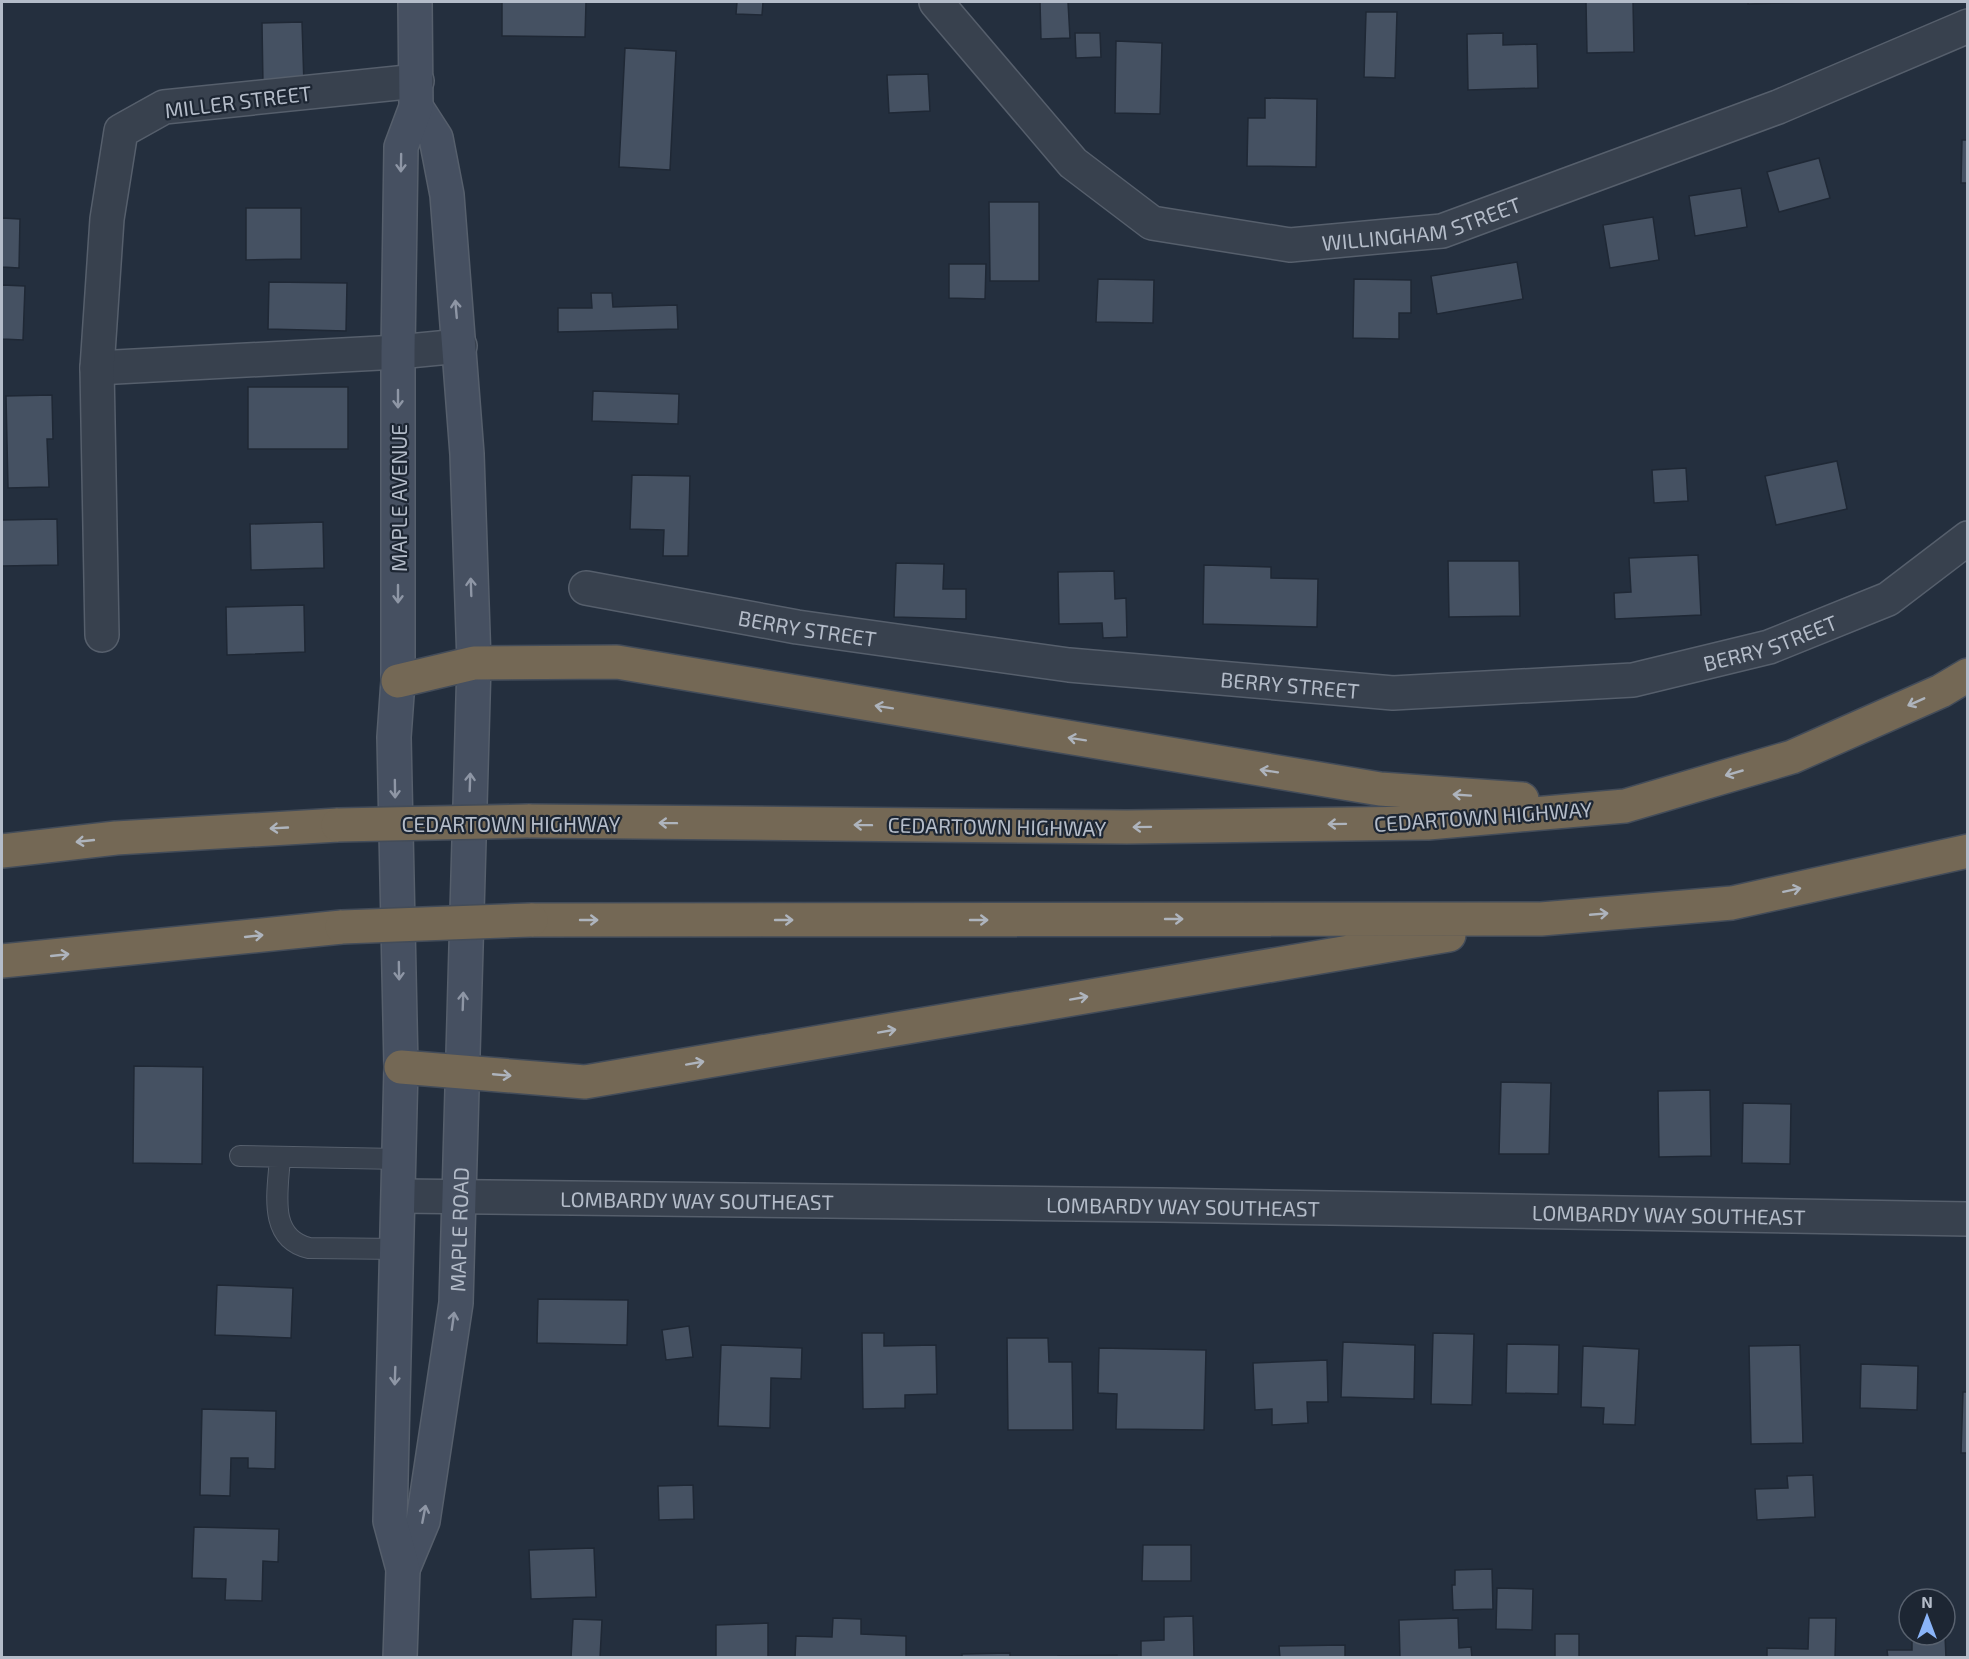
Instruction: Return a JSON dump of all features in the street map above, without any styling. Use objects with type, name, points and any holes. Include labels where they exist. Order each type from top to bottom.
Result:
[{"type":"highway","points":[[398,681],[474,663],[617,662],[1380,789],[1625,806]]},
{"type":"highway","name":"CEDARTOWN HIGHWAY","points":[[2,851],[116,838],[338,825],[528,821],[1115,827],[1428,823],[1625,806],[1791,757],[1941,691],[1968,675]]},
{"type":"highway","points":[[2,961],[342,927],[531,920],[1541,919],[1732,903],[1968,851]]},
{"type":"highway","points":[[402,1067],[585,1082],[1541,919]]},
{"type":"main road","name":"MAPLE AVENUE","points":[[398,891],[394,737],[398,681],[398,352],[402,147],[417,94],[415,2]]},
{"type":"main road","points":[[417,94],[436,138],[447,195],[467,454],[474,663]]},
{"type":"main road","name":"MAPLE ROAD","points":[[403,1569],[423,1521],[454,1315],[474,663]]},
{"type":"main road","name":"MAPLE ROAD","points":[[398,891],[402,1067],[399,1249],[390,1521],[403,1569],[399,1658]]},
{"type":"street","name":"WILLINGHAM STREET","points":[[936,2],[1072,163],[1152,223],[1290,245],[1442,231],[1778,107],[1968,26]]},
{"type":"street","name":"MILLER STREET","points":[[102,635],[97,368],[107,219],[121,131],[164,107],[417,94]]},
{"type":"street","points":[[97,368],[398,352],[460,346]]},
{"type":"street","name":"BERRY STREET","points":[[586,588],[797,627],[1069,664],[1393,693],[1633,680],[1769,647],[1888,599],[1968,538]]},
{"type":"street","name":"LOMBARDY WAY SOUTHEAST","points":[[400,1196],[1161,1205],[1968,1219]]},
{"type":"lane","points":[[240,1156],[399,1159]]},
{"type":"lane","points":[[280,1157],[277,1203],[280,1222],[282,1232],[294,1245],[309,1248],[399,1249]]},
{"type":"building","points":[[502,2],[586,2],[585,37],[502,36]]},
{"type":"building","points":[[737,2],[763,2],[762,15],[736,14]]},
{"type":"building","points":[[1040,2],[1068,2],[1070,38],[1041,39]]},
{"type":"building","points":[[1586,2],[1633,2],[1634,52],[1587,53]]},
{"type":"building","points":[[1748,2],[1811,2],[1748,4]]},
{"type":"building","points":[[1366,12],[1397,12],[1395,78],[1364,77]]},
{"type":"building","points":[[302,22],[304,85],[263,86],[262,23]]},
{"type":"building","points":[[1075,33],[1100,33],[1101,57],[1076,58]]},
{"type":"building","points":[[1503,33],[1503,45],[1537,44],[1538,88],[1468,90],[1467,34]]},
{"type":"building","points":[[1116,41],[1162,43],[1160,114],[1115,113]]},
{"type":"building","points":[[625,48],[676,51],[670,170],[619,167]]},
{"type":"building","points":[[928,74],[930,111],[889,113],[887,75]]},
{"type":"building","points":[[1265,98],[1317,99],[1316,167],[1247,166],[1248,118],[1265,118]]},
{"type":"building","points":[[1962,140],[1968,140],[1968,183],[1961,183]]},
{"type":"building","points":[[1819,158],[1830,198],[1779,212],[1767,172]]},
{"type":"building","points":[[1741,188],[1747,227],[1695,236],[1689,196]]},
{"type":"building","points":[[989,202],[1039,202],[1039,281],[990,281]]},
{"type":"building","points":[[246,208],[301,208],[301,259],[246,260]]},
{"type":"building","points":[[1653,217],[1659,260],[1610,268],[1603,225]]},
{"type":"building","points":[[2,218],[20,219],[19,268],[2,267]]},
{"type":"building","points":[[1517,262],[1523,299],[1437,314],[1431,276]]},
{"type":"building","points":[[949,264],[986,264],[985,299],[949,298]]},
{"type":"building","points":[[1098,279],[1154,280],[1153,323],[1096,322]]},
{"type":"building","points":[[1354,279],[1411,280],[1411,313],[1399,313],[1399,339],[1353,338]]},
{"type":"building","points":[[269,282],[347,283],[346,331],[268,329]]},
{"type":"building","points":[[2,285],[25,286],[23,340],[2,339]]},
{"type":"building","points":[[591,293],[612,293],[613,307],[677,305],[678,329],[558,332],[558,308],[592,308]]},
{"type":"building","points":[[248,387],[348,387],[348,449],[248,449]]},
{"type":"building","points":[[593,391],[679,394],[678,424],[592,421]]},
{"type":"building","points":[[52,395],[53,439],[47,439],[49,487],[8,488],[6,396]]},
{"type":"building","points":[[1837,461],[1847,509],[1776,525],[1765,476]]},
{"type":"building","points":[[1686,468],[1688,501],[1654,503],[1652,470]]},
{"type":"building","points":[[632,475],[690,476],[688,556],[663,556],[664,530],[630,529]]},
{"type":"building","points":[[57,519],[58,565],[2,566],[2,520]]},
{"type":"building","points":[[323,522],[324,568],[251,570],[250,524]]},
{"type":"building","points":[[1698,555],[1701,615],[1615,619],[1614,593],[1631,592],[1629,558]]},
{"type":"building","points":[[1448,561],[1519,561],[1520,616],[1449,617]]},
{"type":"building","points":[[896,563],[944,564],[943,589],[966,589],[966,619],[894,617]]},
{"type":"building","points":[[1204,565],[1271,567],[1271,578],[1318,579],[1317,627],[1203,624]]},
{"type":"building","points":[[1114,571],[1115,599],[1126,598],[1127,637],[1103,638],[1102,623],[1059,624],[1058,572]]},
{"type":"building","points":[[304,605],[305,652],[227,655],[226,607]]},
{"type":"building","points":[[134,1066],[203,1067],[202,1164],[133,1163]]},
{"type":"building","points":[[1501,1082],[1551,1083],[1549,1154],[1499,1154]]},
{"type":"building","points":[[1710,1090],[1711,1156],[1659,1157],[1658,1091]]},
{"type":"building","points":[[1743,1103],[1791,1104],[1790,1164],[1742,1163]]},
{"type":"building","points":[[217,1285],[293,1288],[291,1338],[215,1335]]},
{"type":"building","points":[[538,1299],[628,1300],[627,1345],[537,1343]]},
{"type":"building","points":[[689,1326],[693,1357],[666,1360],[662,1330]]},
{"type":"building","points":[[862,1333],[884,1333],[884,1346],[936,1345],[937,1394],[905,1395],[905,1408],[863,1409]]},
{"type":"building","points":[[1433,1333],[1474,1334],[1472,1405],[1431,1404]]},
{"type":"building","points":[[1007,1338],[1048,1338],[1049,1362],[1072,1362],[1073,1430],[1008,1430]]},
{"type":"building","points":[[1343,1342],[1415,1345],[1414,1399],[1341,1397]]},
{"type":"building","points":[[1507,1344],[1559,1345],[1558,1394],[1506,1393]]},
{"type":"building","points":[[721,1345],[802,1348],[801,1379],[771,1378],[770,1428],[718,1426]]},
{"type":"building","points":[[1800,1345],[1803,1443],[1751,1444],[1749,1346]]},
{"type":"building","points":[[1583,1346],[1639,1349],[1635,1425],[1603,1424],[1604,1408],[1581,1407]]},
{"type":"building","points":[[1099,1348],[1206,1350],[1204,1430],[1116,1429],[1117,1394],[1098,1393]]},
{"type":"building","points":[[1327,1360],[1328,1402],[1307,1402],[1308,1423],[1272,1425],[1272,1409],[1255,1410],[1253,1363]]},
{"type":"building","points":[[1861,1364],[1918,1366],[1917,1410],[1860,1408]]},
{"type":"building","points":[[1963,1392],[1968,1392],[1968,1453],[1961,1453]]},
{"type":"building","points":[[202,1409],[276,1411],[275,1469],[248,1468],[248,1458],[231,1458],[230,1496],[200,1495]]},
{"type":"building","points":[[1813,1475],[1815,1517],[1757,1520],[1755,1489],[1788,1488],[1787,1476]]},
{"type":"building","points":[[693,1485],[694,1519],[659,1520],[658,1486]]},
{"type":"building","points":[[194,1527],[279,1529],[278,1562],[263,1561],[262,1601],[225,1600],[226,1579],[192,1578]]},
{"type":"building","points":[[1143,1545],[1191,1545],[1191,1581],[1142,1581]]},
{"type":"building","points":[[594,1548],[596,1597],[531,1599],[529,1550]]},
{"type":"building","points":[[1492,1569],[1493,1609],[1453,1610],[1452,1585],[1455,1585],[1455,1570]]},
{"type":"building","points":[[1497,1588],[1533,1589],[1532,1630],[1496,1629]]},
{"type":"building","points":[[1193,1616],[1194,1657],[1224,1658],[1141,1658],[1141,1641],[1164,1640],[1164,1617]]},
{"type":"building","points":[[833,1618],[861,1619],[861,1634],[906,1636],[906,1658],[795,1658],[796,1636],[832,1637]]},
{"type":"building","points":[[1458,1618],[1459,1648],[1471,1647],[1472,1658],[1400,1658],[1399,1620]]},
{"type":"building","points":[[1809,1618],[1836,1618],[1835,1658],[1767,1658],[1767,1648],[1808,1649]]},
{"type":"building","points":[[573,1619],[602,1620],[600,1658],[571,1658]]},
{"type":"building","points":[[768,1623],[768,1658],[716,1658],[716,1625]]},
{"type":"building","points":[[1555,1634],[1579,1634],[1579,1658],[1555,1658]]},
{"type":"building","points":[[1345,1645],[1345,1658],[1280,1658],[1279,1646]]},
{"type":"building","points":[[1912,1647],[1946,1647],[1946,1658],[1888,1658],[1887,1650],[1912,1650]]},
{"type":"building","points":[[1010,1653],[1010,1658],[962,1658],[962,1654]]},
{"type":"building","points":[[1117,1655],[1117,1658],[1058,1658],[1058,1656]]}]
